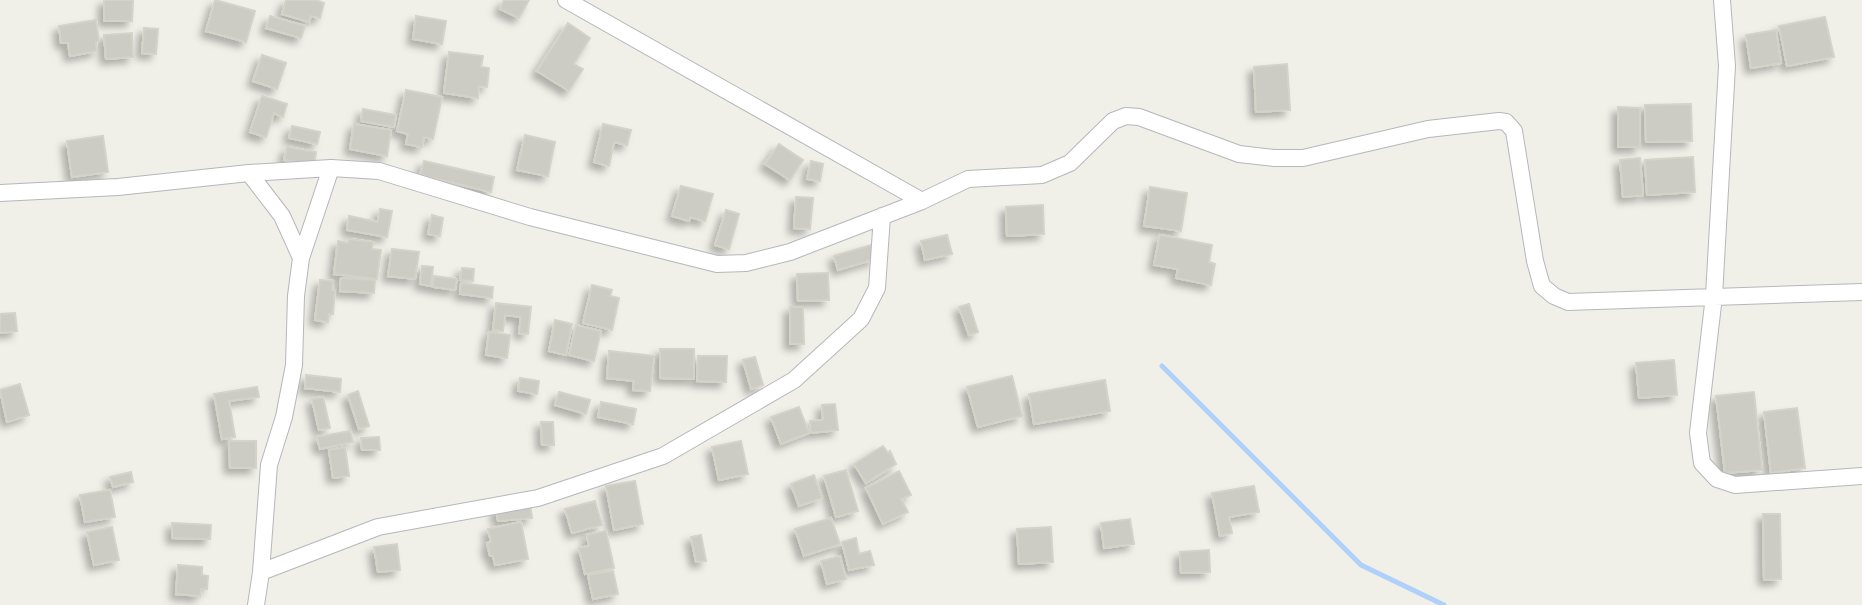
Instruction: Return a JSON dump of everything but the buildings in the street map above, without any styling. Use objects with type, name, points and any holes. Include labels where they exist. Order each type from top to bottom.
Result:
[{"type":"street","points":[[566,0],[922,201]]},
{"type":"street","points":[[1722,0],[1727,66],[1714,296],[1698,433],[1702,463],[1717,479],[1735,485],[1862,476]]},
{"type":"street","points":[[0,193],[118,187],[249,173],[331,168],[379,172],[530,217],[717,264],[746,263],[770,258],[922,201],[968,179],[1042,175],[1070,163],[1113,121],[1126,116],[1139,117],[1239,154],[1274,158],[1303,158],[1429,129],[1499,121],[1511,125],[1514,131],[1535,261],[1542,286],[1554,296],[1568,302],[1862,292]]},
{"type":"street","points":[[256,605],[269,465],[284,417],[294,365],[296,296],[301,258],[331,168]]},
{"type":"street","points":[[249,173],[282,216],[301,258]]},
{"type":"street","points":[[261,572],[377,527],[538,498],[663,456],[794,380],[861,319],[877,288],[882,216]]},
{"type":"waterway","points":[[1162,366],[1361,565],[1444,605]]}]
